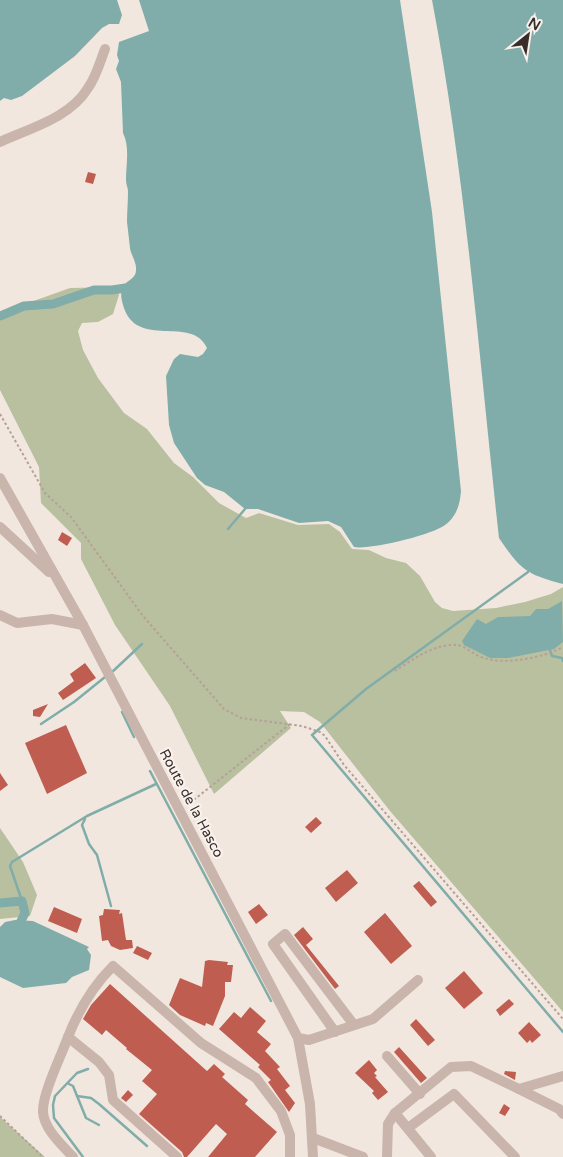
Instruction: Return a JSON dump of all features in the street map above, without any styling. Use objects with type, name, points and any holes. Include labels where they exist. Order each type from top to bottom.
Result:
[{"type":"lane","points":[[0,142],[64,112],[78,102],[89,88],[105,49]]},
{"type":"lane","name":"Route de la Hasco","points":[[0,478],[83,625],[298,1038],[313,1138],[312,1157]]},
{"type":"lane","points":[[0,527],[26,553],[54,575]]},
{"type":"lane","points":[[0,615],[17,622],[52,619],[83,625]]},
{"type":"lane","points":[[335,1032],[273,944],[285,934],[354,1025]]},
{"type":"lane","points":[[73,1157],[49,1128],[43,1112],[44,1100],[81,1006],[101,978],[113,966],[201,1043],[256,1078],[280,1112],[290,1135],[290,1157]]},
{"type":"lane","points":[[298,1038],[309,1040],[373,1019],[418,980]]},
{"type":"lane","points":[[68,1037],[99,1062],[109,1075],[113,1100],[176,1157]]},
{"type":"lane","points":[[387,1056],[420,1094]]},
{"type":"lane","points":[[387,1157],[388,1124],[395,1113],[451,1067],[471,1066],[562,1111]]},
{"type":"lane","points":[[519,1089],[563,1076]]},
{"type":"lane","points":[[408,1128],[454,1094],[515,1157]]},
{"type":"lane","points":[[395,1113],[431,1157]]},
{"type":"lane","points":[[313,1138],[363,1157]]},
{"type":"path","points":[[0,414],[45,493],[71,517],[143,616],[224,709],[241,718],[290,724],[320,732],[325,736],[344,765],[563,1019]]},
{"type":"path","points":[[395,671],[434,647],[447,645],[459,645],[476,655],[500,661],[542,655],[563,647]]},
{"type":"path","points":[[181,811],[290,724]]},
{"type":"path","points":[[0,1116],[42,1157]]},
{"type":"green space","points":[[116,287],[119,295],[113,314],[98,322],[82,323],[78,331],[83,350],[98,378],[124,413],[147,429],[174,463],[193,477],[219,503],[246,518],[259,513],[298,525],[329,524],[340,532],[352,549],[369,550],[386,558],[406,563],[420,576],[435,602],[442,608],[453,611],[496,608],[525,602],[551,594],[563,587],[563,1012],[390,811],[320,722],[304,712],[280,711],[291,728],[214,794],[170,706],[115,625],[81,559],[81,543],[41,503],[39,467],[0,390],[0,313],[70,288]]},
{"type":"green space","points":[[0,828],[23,862],[37,895],[30,916],[0,919]]},
{"type":"green space","points":[[0,1117],[45,1157],[0,1157]]},
{"type":"water","points":[[0,0],[117,0],[122,15],[119,24],[109,24],[102,28],[75,56],[22,96],[11,100],[4,98],[0,101]]},
{"type":"water","points":[[139,0],[400,0],[432,212],[461,491],[457,510],[445,525],[428,533],[401,541],[354,547],[341,527],[328,521],[299,523],[258,509],[245,509],[224,492],[205,485],[197,478],[174,443],[169,425],[166,376],[174,359],[180,354],[198,357],[207,348],[200,338],[189,333],[151,330],[140,326],[130,319],[121,296],[126,283],[133,278],[136,267],[130,248],[127,222],[127,150],[123,133],[121,82],[116,69],[119,61],[117,55],[119,42],[149,31]]},
{"type":"water","points":[[432,0],[563,0],[563,584],[540,577],[525,569],[499,538],[463,201],[444,67]]},
{"type":"water","points":[[562,601],[563,642],[554,649],[508,658],[490,658],[464,645],[462,641],[477,619],[486,624],[498,617],[530,616],[536,609],[548,609]]},
{"type":"water","points":[[15,920],[33,921],[89,947],[87,949],[91,955],[89,970],[72,977],[66,983],[23,988],[0,977],[0,927],[5,922]]},
{"type":"building","points":[[88,172],[96,174],[93,184],[85,182]]},
{"type":"building","points":[[62,532],[72,538],[67,546],[58,540]]},
{"type":"building","points":[[85,663],[96,678],[63,700],[58,693],[74,681],[70,674]]},
{"type":"building","points":[[48,704],[40,717],[33,716],[33,710]]},
{"type":"building","points":[[66,725],[87,773],[47,794],[25,743]]},
{"type":"building","points":[[0,773],[8,785],[0,791]]},
{"type":"building","points":[[316,817],[322,823],[311,833],[305,827]]},
{"type":"building","points":[[347,870],[358,883],[336,902],[325,888]]},
{"type":"building","points":[[419,881],[437,902],[431,907],[413,886]]},
{"type":"building","points":[[259,904],[268,915],[256,924],[248,912]]},
{"type":"building","points":[[54,907],[82,919],[77,933],[48,921]]},
{"type":"building","points":[[104,909],[120,910],[119,914],[122,913],[126,940],[132,940],[133,948],[120,950],[111,946],[108,940],[102,941],[99,916],[103,915]]},
{"type":"building","points":[[385,913],[412,946],[391,964],[364,932]]},
{"type":"building","points":[[303,927],[313,939],[306,945],[339,986],[335,989],[294,935]]},
{"type":"building","points":[[137,946],[152,953],[148,960],[133,953]]},
{"type":"building","points":[[205,961],[228,962],[227,965],[233,965],[231,982],[225,982],[225,996],[213,1026],[206,1023],[205,1026],[180,1015],[169,1005],[180,978],[202,987]]},
{"type":"building","points":[[464,971],[483,993],[464,1009],[445,988]]},
{"type":"building","points":[[110,984],[207,1071],[214,1064],[225,1074],[222,1077],[248,1100],[245,1104],[277,1132],[255,1157],[208,1157],[227,1134],[216,1124],[187,1157],[184,1157],[182,1152],[139,1114],[157,1094],[142,1081],[152,1070],[106,1030],[102,1035],[83,1019],[91,1005]]},
{"type":"building","points":[[509,999],[514,1004],[500,1016],[496,1010]]},
{"type":"building","points":[[250,1007],[266,1021],[257,1032],[271,1044],[265,1051],[280,1067],[277,1069],[290,1086],[285,1090],[295,1103],[289,1112],[268,1082],[271,1080],[258,1067],[260,1065],[219,1029],[234,1012],[241,1018]]},
{"type":"building","points":[[416,1019],[435,1040],[428,1046],[410,1025]]},
{"type":"building","points":[[529,1022],[541,1035],[532,1043],[530,1040],[527,1043],[518,1033]]},
{"type":"building","points":[[399,1047],[427,1078],[421,1083],[394,1052]]},
{"type":"building","points":[[369,1060],[377,1070],[374,1073],[377,1076],[375,1077],[388,1092],[378,1100],[372,1093],[374,1091],[355,1073]]},
{"type":"building","points":[[505,1071],[516,1072],[515,1080],[504,1074]]},
{"type":"building","points":[[128,1090],[133,1095],[126,1102],[121,1098]]},
{"type":"building","points":[[504,1104],[510,1108],[505,1116],[499,1113]]},
{"type":"waterway","points":[[0,316],[24,306],[53,304],[94,290],[132,287]]},
{"type":"waterway","points":[[228,529],[245,509]]},
{"type":"waterway","points":[[528,572],[366,689],[312,735],[563,1032]]},
{"type":"waterway","points":[[111,673],[142,644]]},
{"type":"waterway","points":[[550,650],[552,656],[562,658],[563,661]]},
{"type":"waterway","points":[[41,724],[74,702],[105,677]]},
{"type":"waterway","points":[[122,712],[134,737]]},
{"type":"waterway","points":[[150,771],[271,1001]]},
{"type":"waterway","points":[[22,901],[10,866],[12,862],[87,816],[156,784]]},
{"type":"waterway","points":[[85,819],[82,825],[89,844],[97,855],[111,906]]},
{"type":"waterway","points":[[0,903],[22,901],[25,913],[21,921]]},
{"type":"waterway","points":[[83,1157],[54,1118],[53,1105],[55,1096],[77,1073],[88,1069]]},
{"type":"waterway","points":[[69,1084],[73,1086],[86,1118],[99,1125]]},
{"type":"waterway","points":[[77,1096],[91,1098],[147,1146]]}]
